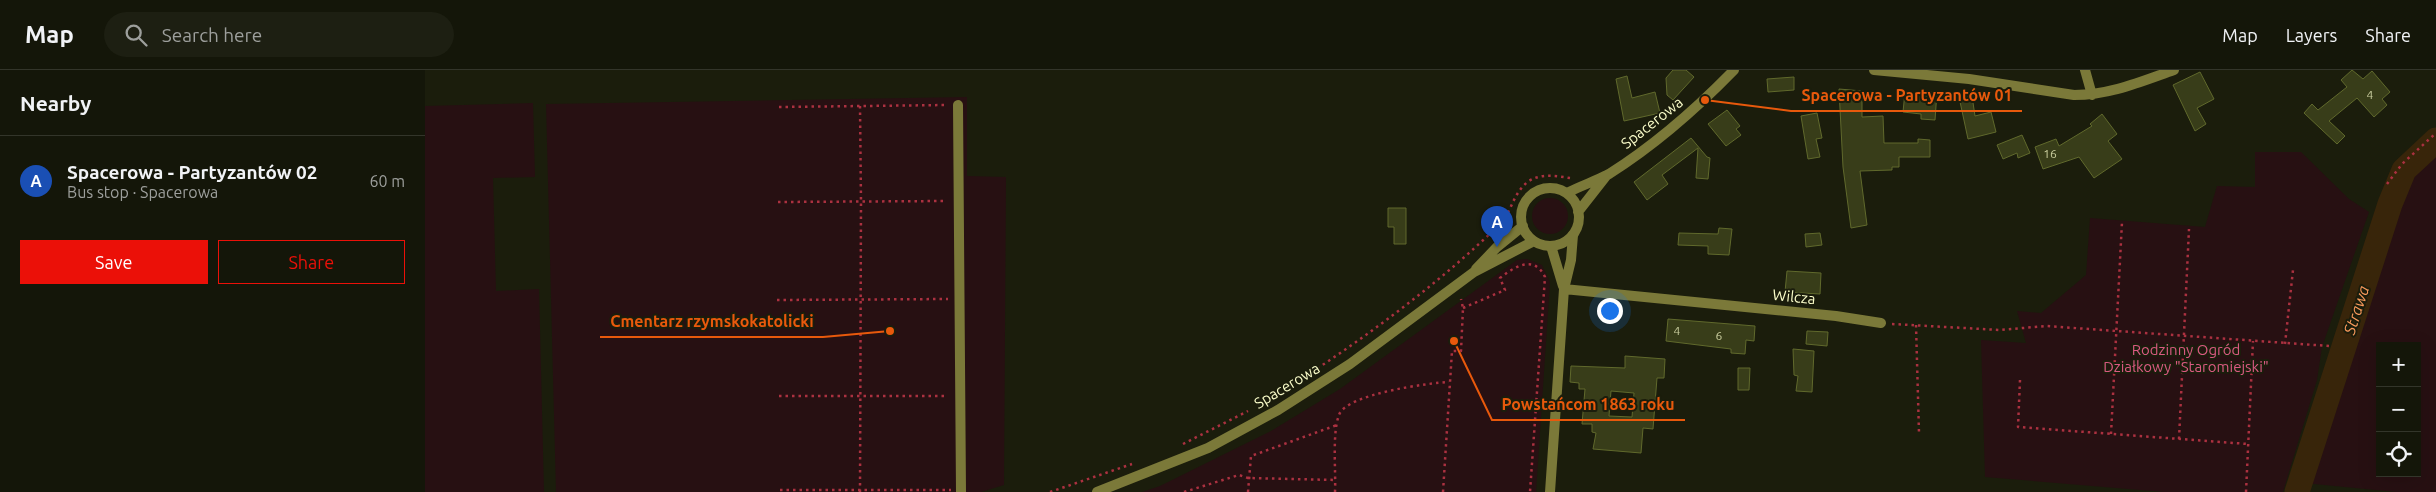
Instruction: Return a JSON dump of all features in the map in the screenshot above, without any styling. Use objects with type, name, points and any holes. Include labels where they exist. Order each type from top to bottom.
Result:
[{"type":"street","name":"Spacerowa","points":[[1578,212],[1607,175],[1675,125],[1705,100],[1734,70]]},
{"type":"street","points":[[1875,70],[1916,72],[2017,85],[2074,95],[2092,95],[2125,88],[2174,70]]},
{"type":"street","points":[[2085,70],[2092,95]]},
{"type":"street","points":[[958,105],[961,491]]},
{"type":"street","name":"Spacerowa","points":[[1567,194],[1588,182],[1607,175]]},
{"type":"street","points":[[1550,492],[1564,289],[1573,235],[1577,228],[1578,212],[1576,204],[1567,194],[1550,188],[1533,194],[1523,209],[1523,226],[1534,241],[1551,246],[1563,243],[1573,235]]},
{"type":"street","name":"Spacerowa","points":[[1474,272],[1497,247],[1523,226]]},
{"type":"street","name":"Spacerowa","points":[[1097,492],[1208,448],[1278,410],[1351,364],[1474,272],[1534,241]]},
{"type":"street","points":[[1551,246],[1564,289]]},
{"type":"street","name":"Wilcza","points":[[1564,289],[1836,316],[1881,323]]},
{"type":"path","points":[[779,107],[958,105]]},
{"type":"path","points":[[860,106],[860,491]]},
{"type":"path","points":[[2387,184],[2402,164],[2436,133]]},
{"type":"path","points":[[1305,377],[1341,354],[1445,275],[1501,224],[1516,194],[1527,182],[1549,176],[1576,177]]},
{"type":"path","points":[[778,202],[959,201]]},
{"type":"path","points":[[2111,434],[2122,222]]},
{"type":"path","points":[[2179,439],[2189,229]]},
{"type":"path","points":[[1463,308],[1505,290],[1500,278],[1515,266],[1532,265],[1543,272],[1545,277],[1530,492]]},
{"type":"path","points":[[2285,344],[2293,270]]},
{"type":"path","points":[[777,300],[959,298]]},
{"type":"path","points":[[1443,492],[1452,351],[1461,352],[1463,308],[1461,299]]},
{"type":"path","points":[[1881,323],[2000,330],[2046,326],[2329,346]]},
{"type":"path","points":[[1916,325],[1919,433]]},
{"type":"path","points":[[2246,492],[2253,341]]},
{"type":"path","points":[[2021,380],[2018,427],[2248,444]]},
{"type":"path","points":[[1335,492],[1337,425],[1341,410],[1354,401],[1426,383],[1450,382]]},
{"type":"path","points":[[779,396],[960,396]]},
{"type":"path","points":[[1178,446],[1251,410]]},
{"type":"path","points":[[1248,492],[1250,460],[1254,454],[1337,425]]},
{"type":"path","points":[[1050,492],[1139,461]]},
{"type":"path","points":[[1184,492],[1239,475],[1248,478],[1336,480]]},
{"type":"path","points":[[780,490],[961,491]]},
{"type":"green space","points":[[967,97],[967,176],[1006,177],[1004,485],[981,492],[556,492],[546,104]]},
{"type":"green space","points":[[533,103],[535,177],[493,178],[496,291],[539,289],[544,492],[425,492],[425,106]]},
{"type":"green space","points":[[2436,150],[2436,492],[2396,492],[2304,483],[2351,330],[2401,186]]},
{"type":"green space","name":"Rodzinny Ogród Działkowy \"Staromiejski\"","points":[[2255,152],[2301,152],[2349,199],[2369,212],[2322,347],[2317,380],[2283,492],[2164,492],[1985,477],[1981,340],[2026,343],[2017,311],[2041,313],[2086,275],[2090,218],[2205,227],[2217,186],[2255,187]]},
{"type":"green space","points":[[1550,198],[1563,203],[1568,216],[1563,229],[1550,234],[1537,229],[1532,216],[1537,203]]},
{"type":"green space","points":[[1527,259],[1542,265],[1550,282],[1536,492],[1142,492],[1160,486],[1271,431],[1340,389],[1517,260]]},
{"type":"building","points":[[1673,70],[1686,70],[1694,77],[1673,100],[1667,95],[1666,78]]},
{"type":"building","points":[[2352,70],[2363,79],[2372,71],[2390,92],[2382,99],[2387,105],[2374,117],[2357,98],[2329,121],[2345,136],[2337,144],[2304,113],[2312,104],[2318,110],[2347,87],[2341,80]]},
{"type":"building","points":[[2200,72],[2214,99],[2197,108],[2206,124],[2195,131],[2173,85]]},
{"type":"building","points":[[1627,76],[1632,98],[1655,92],[1660,113],[1624,121],[1616,79]]},
{"type":"building","points":[[1794,77],[1794,90],[1768,92],[1767,79]]},
{"type":"building","points":[[1839,89],[1862,91],[1862,117],[1883,116],[1884,143],[1918,143],[1918,139],[1930,140],[1930,157],[1899,157],[1899,167],[1892,167],[1892,170],[1860,171],[1867,225],[1851,228],[1843,167]]},
{"type":"building","points":[[1923,91],[1937,92],[1935,120],[1921,119],[1921,114],[1903,112],[1905,92],[1923,93]]},
{"type":"building","points":[[1972,96],[1975,116],[1991,112],[1996,132],[1968,139],[1959,97]]},
{"type":"building","points":[[1727,110],[1740,126],[1736,129],[1741,135],[1726,146],[1708,124]]},
{"type":"building","points":[[1817,113],[1822,138],[1816,139],[1820,157],[1808,159],[1801,116]]},
{"type":"building","points":[[2102,114],[2117,134],[2108,141],[2122,159],[2094,178],[2079,157],[2043,169],[2035,147],[2056,139],[2059,146],[2092,126],[2090,124]]},
{"type":"building","points":[[2022,135],[2030,153],[2018,158],[2017,153],[2003,159],[1997,145]]},
{"type":"building","points":[[1691,138],[1710,158],[1708,179],[1696,178],[1698,148],[1662,175],[1668,184],[1647,200],[1634,182]]},
{"type":"building","points":[[1388,208],[1406,208],[1406,244],[1394,244],[1394,227],[1388,227]]},
{"type":"building","points":[[1719,228],[1732,229],[1729,255],[1708,254],[1708,246],[1678,245],[1679,233],[1718,234]]},
{"type":"building","points":[[1820,233],[1822,245],[1806,247],[1805,234]]},
{"type":"building","points":[[1787,271],[1821,273],[1820,294],[1785,292]]},
{"type":"building","points":[[1668,319],[1755,326],[1754,341],[1746,340],[1745,354],[1731,353],[1731,349],[1666,341]]},
{"type":"building","points":[[1807,331],[1828,332],[1827,346],[1806,344]]},
{"type":"building","points":[[1793,349],[1814,351],[1812,392],[1796,391],[1798,376],[1794,375]]},
{"type":"building","points":[[1625,356],[1665,359],[1664,378],[1657,378],[1653,429],[1643,428],[1641,453],[1593,449],[1596,433],[1592,432],[1592,424],[1582,424],[1585,389],[1579,389],[1579,383],[1570,382],[1571,366],[1625,368]],"holes":[[[1611,391],[1634,393],[1632,417],[1609,416]]]},
{"type":"building","points":[[1738,368],[1750,368],[1749,390],[1738,390]]},
{"type":"waterway","name":"Strawa","points":[[2297,492],[2390,204],[2404,170],[2436,140]]},
{"type":"place","name":"Spacerowa - Partyzantów 01","points":[[1705,100]]},
{"type":"place","name":"Spacerowa - Partyzantów 02","points":[[1497,247]]},
{"type":"place","name":"Cmentarz rzymskokatolicki","points":[[890,331]]},
{"type":"place","name":"Powstańcom 1863 roku","points":[[1454,341]]}]
